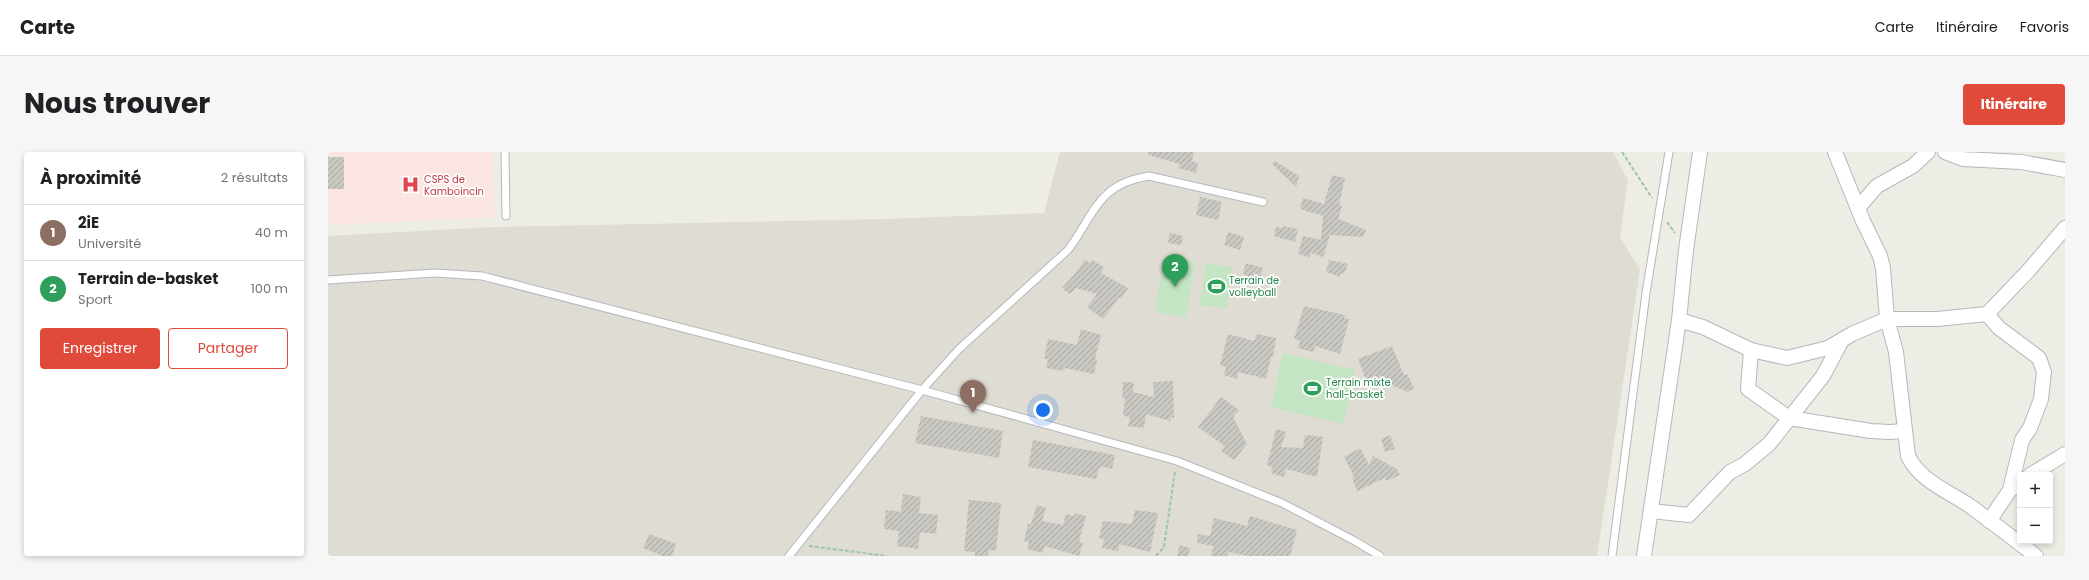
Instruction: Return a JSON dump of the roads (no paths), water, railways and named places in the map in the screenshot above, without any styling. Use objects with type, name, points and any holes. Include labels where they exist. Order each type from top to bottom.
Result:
[{"type":"street","points":[[1644,556],[1679,320],[1686,250],[1700,152]]},
{"type":"street","points":[[1834,152],[1880,256],[1883,268],[1887,319],[1896,352],[1908,456],[1918,473],[1970,506],[2036,556]]},
{"type":"street","points":[[1858,208],[1877,186],[1913,166],[1928,152]]},
{"type":"street","points":[[1944,152],[1964,159],[2021,162],[2065,170]]},
{"type":"street","points":[[1679,320],[1703,327],[1751,350],[1787,358],[1814,353],[1841,342],[1852,334],[1887,319],[1937,319],[1987,314],[2029,270],[2065,228]]},
{"type":"street","points":[[1987,314],[1999,328],[2039,358],[2044,372],[2041,399],[2030,428],[2022,440],[2015,487],[1989,521]]},
{"type":"street","points":[[1651,511],[1689,515],[1730,472],[1745,464],[1769,444],[1823,376],[1841,342]]},
{"type":"street","points":[[1751,350],[1748,389],[1789,418],[1871,431],[1905,431]]},
{"type":"street","points":[[2035,472],[2065,454]]},
{"type":"lane","points":[[505,152],[506,216]]},
{"type":"lane","points":[[1612,556],[1646,293],[1668,152]]},
{"type":"lane","points":[[789,556],[922,390],[959,349],[1068,250],[1079,236],[1088,216],[1108,192],[1131,178],[1149,176],[1263,202]]},
{"type":"lane","points":[[328,280],[435,273],[482,276],[922,390],[1177,461],[1282,503],[1353,540],[1380,556]]},
{"type":"place","name":"CSPS de Kamboincin","points":[[411,185]]},
{"type":"place","name":"Terrain de volleyball","points":[[1216,286]]},
{"type":"place","name":"Terrain de-basket","points":[[1175,287]]},
{"type":"place","name":"Terrain mixte hall-basket","points":[[1313,388]]},
{"type":"place","name":"2iE","points":[[973,413]]}]
